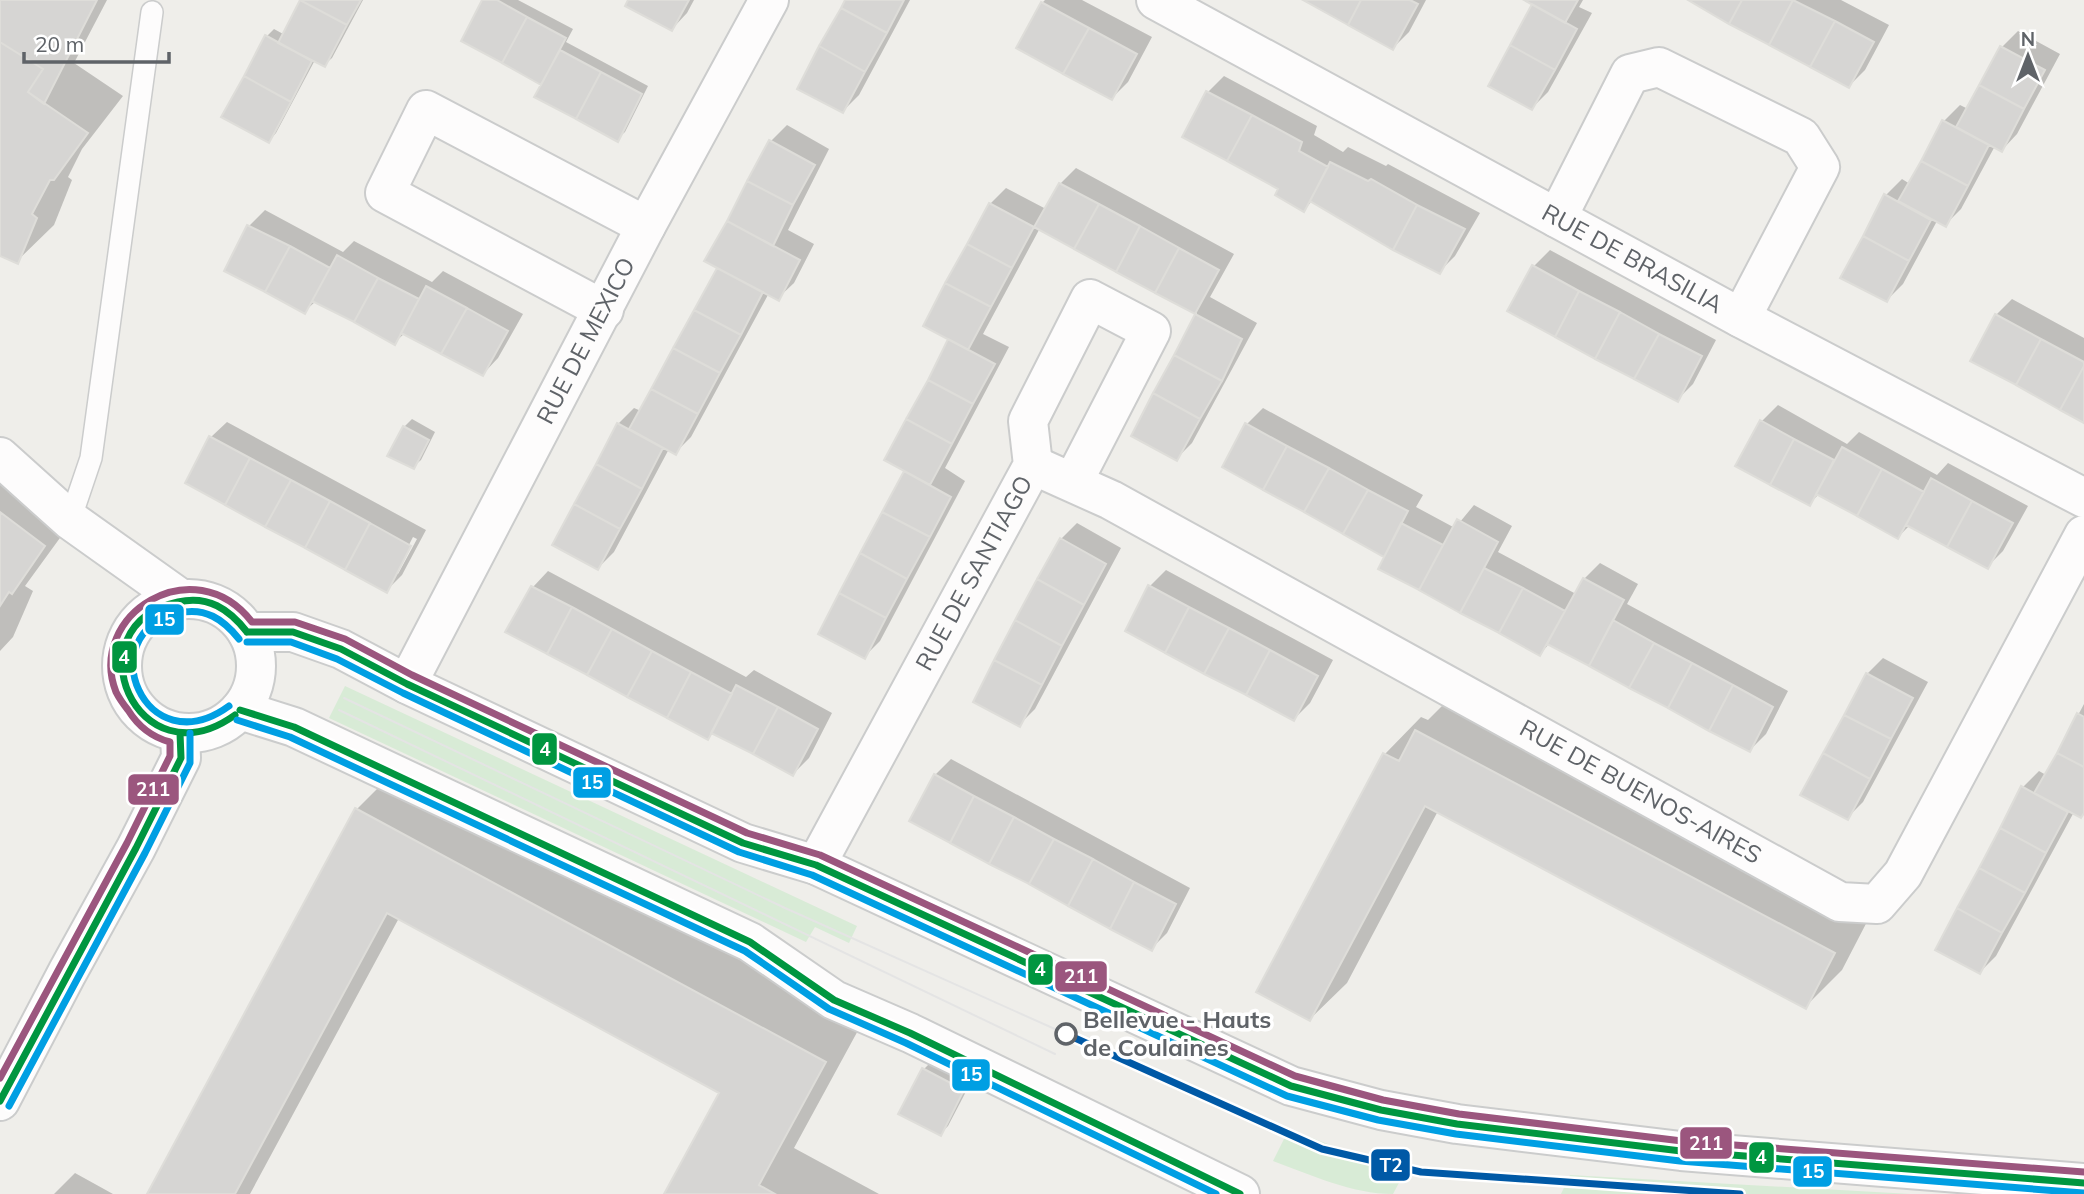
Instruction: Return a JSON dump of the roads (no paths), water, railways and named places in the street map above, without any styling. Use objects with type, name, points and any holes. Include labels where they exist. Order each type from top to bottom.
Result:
[{"type":"street","name":"RUE DE MEXICO","points":[[407,684],[646,226],[769,0]]},
{"type":"street","name":"RUE DE BRASILIA","points":[[1178,5],[1557,218],[2084,498]]},
{"type":"street","points":[[1557,218],[1630,74],[1658,67],[1801,137],[1820,167],[1741,318]]},
{"type":"street","points":[[604,310],[385,193],[426,110],[646,226]]},
{"type":"street","name":"RUE DE SANTIAGO","points":[[816,865],[1033,464],[1028,421],[1090,299],[1151,331],[1073,482]]},
{"type":"street","points":[[0,457],[70,520],[181,599]]},
{"type":"street","name":"RUE DE BUENOS-AIRES","points":[[1033,464],[1111,500],[1840,902],[1877,904],[1903,874],[2084,535]]},
{"type":"street","points":[[193,598],[216,605],[232,614],[247,632],[256,662],[254,685],[240,710],[222,725],[199,733],[180,733],[153,724],[130,700],[122,678],[123,649],[133,628],[159,606],[193,598]]},
{"type":"street","points":[[247,632],[293,632],[341,649],[407,684],[743,843],[816,865],[1291,1086],[1381,1110],[1447,1122],[1643,1147],[2084,1183]]},
{"type":"street","points":[[240,710],[294,727],[750,942],[834,1000],[910,1033],[1240,1194]]},
{"type":"street","points":[[0,1101],[66,973],[136,848],[181,758],[180,733]]},
{"type":"lane","points":[[70,520],[91,458],[152,12]]},
{"type":"tram line","points":[[344,698],[785,908],[1066,1034]]},
{"type":"tram line","points":[[339,710],[1055,1054]]},
{"type":"place","name":"Bellevue - Hauts de Coulaines","points":[[1066,1034]]}]
